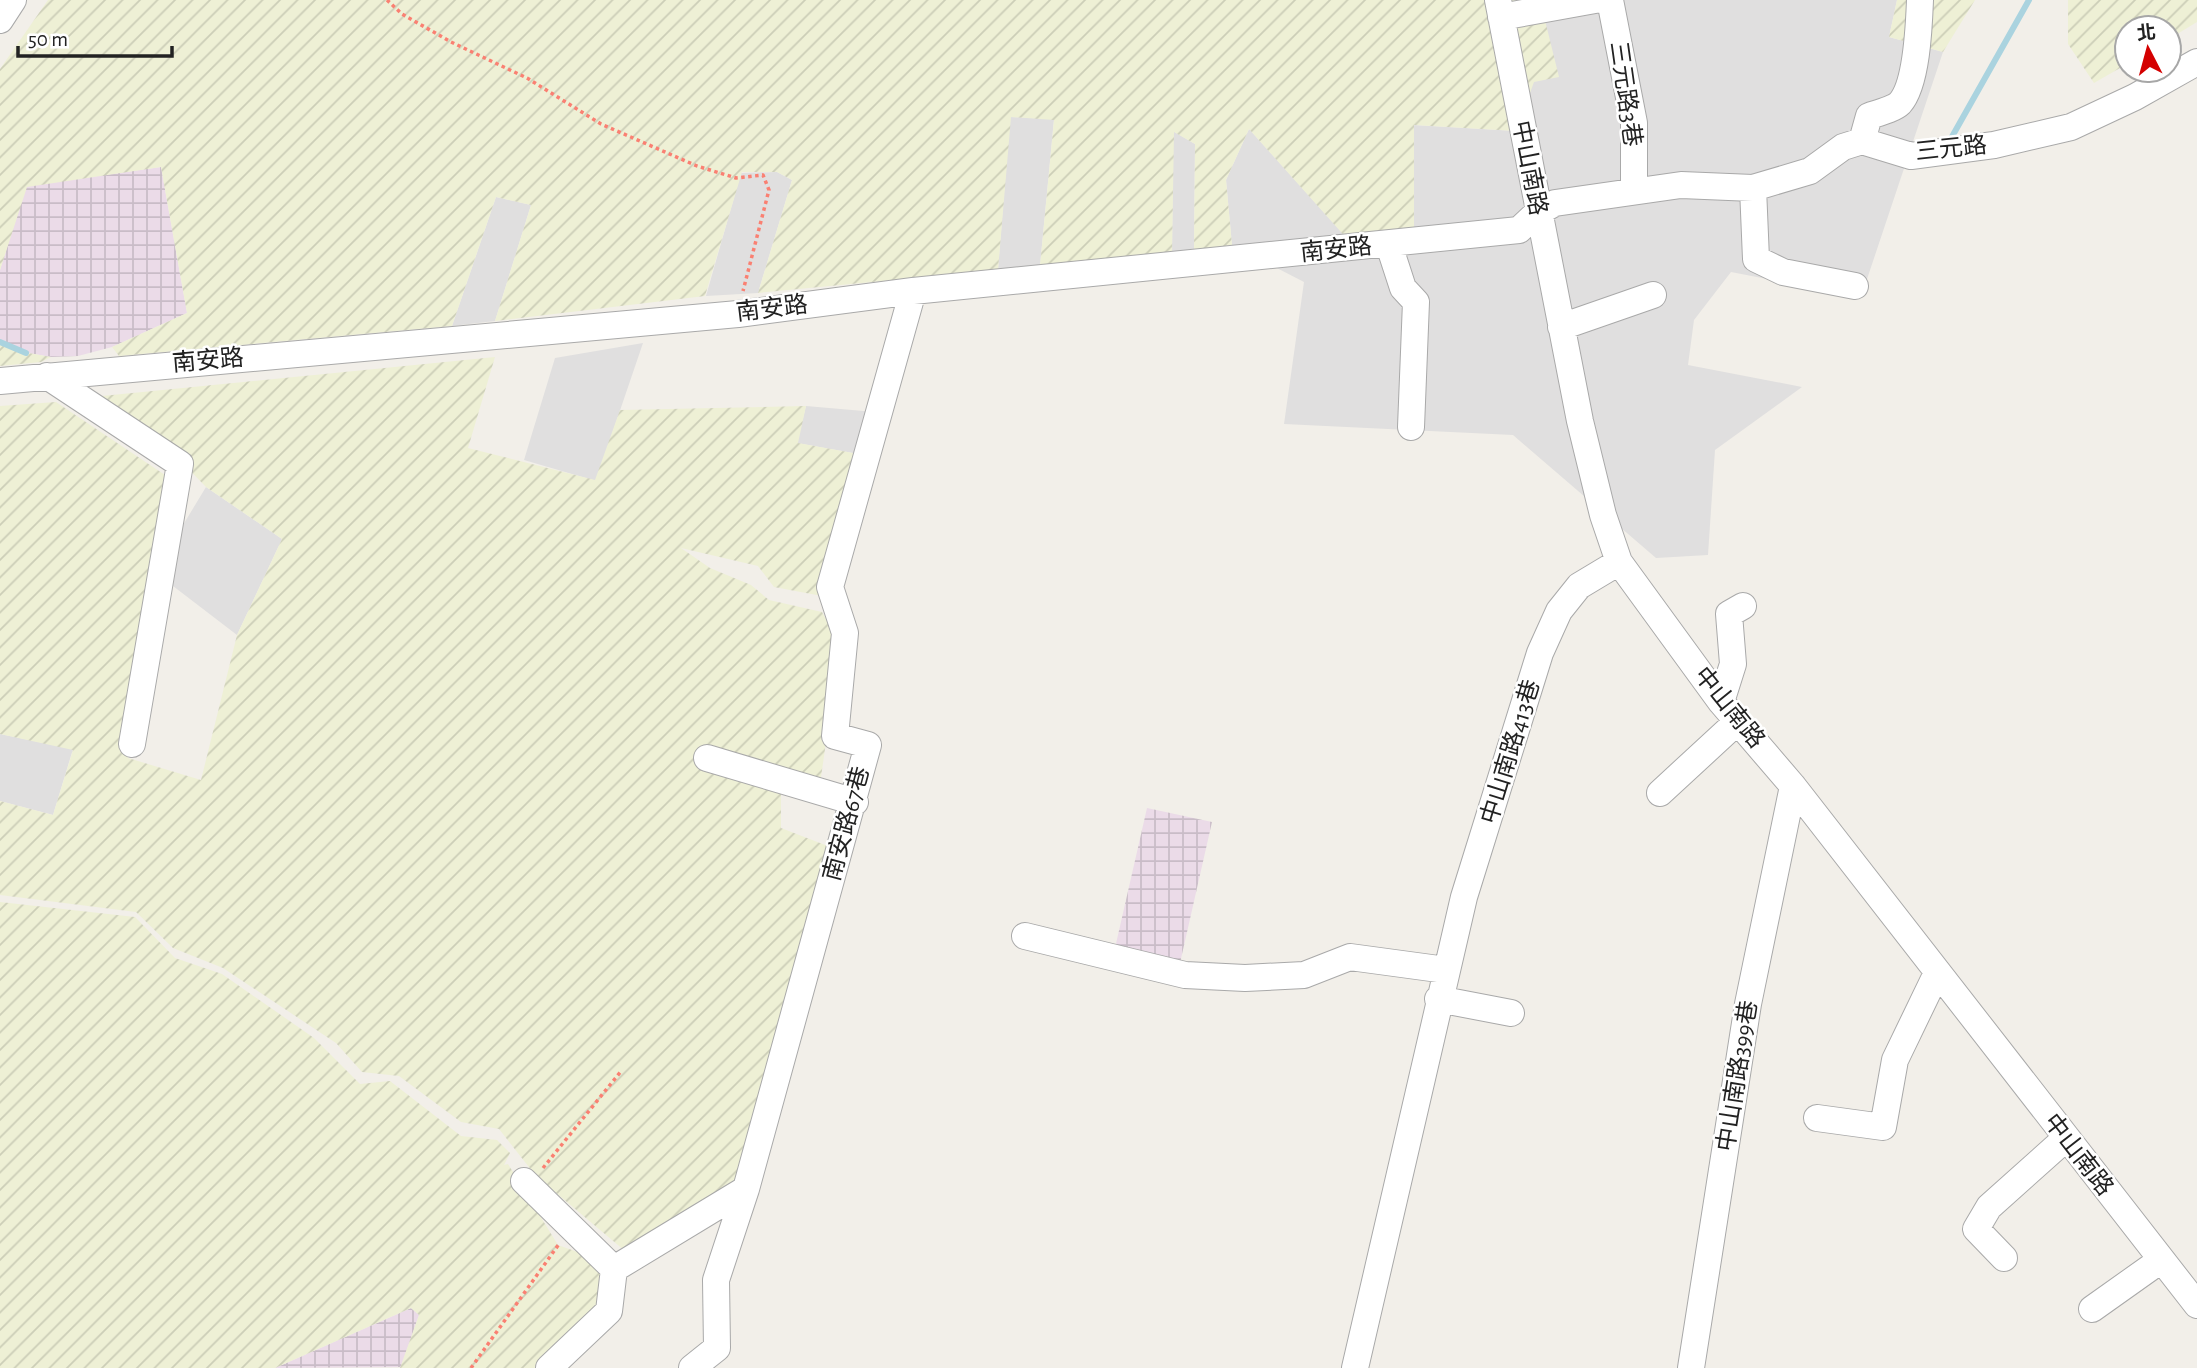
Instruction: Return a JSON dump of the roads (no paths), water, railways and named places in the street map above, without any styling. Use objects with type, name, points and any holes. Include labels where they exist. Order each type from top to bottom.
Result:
[{"type":"street","points":[[0,20],[13,0]]},
{"type":"street","points":[[1499,8],[1595,0]]},
{"type":"street","name":"三元路3巷","points":[[1610,0],[1634,123],[1634,189]]},
{"type":"street","points":[[1537,213],[1555,203],[1634,189],[1681,185],[1753,188],[1810,172],[1843,147],[1862,141],[1869,116],[1899,104],[1906,90],[1919,34],[1920,0]]},
{"type":"street","name":"中山南路","points":[[1499,8],[1537,213],[1580,421],[1603,515],[1619,562],[1729,711],[1793,786],[2065,1139],[2197,1305]]},
{"type":"street","name":"三元路","points":[[1862,141],[1911,156],[1994,145],[2071,127],[2135,97],[2197,62]]},
{"type":"street","points":[[1753,188],[1756,258],[1783,272],[1855,286]]},
{"type":"street","name":"南安路","points":[[0,381],[738,314],[913,291],[1389,245],[1519,230],[1537,213]]},
{"type":"street","points":[[1389,245],[1403,289],[1416,302],[1411,427]]},
{"type":"street","name":"南安路67巷","points":[[692,1368],[717,1348],[716,1280],[746,1189],[855,802],[868,745],[835,736],[845,633],[831,587],[913,291]]},
{"type":"street","points":[[1561,327],[1653,295]]},
{"type":"street","points":[[47,376],[180,464],[132,744]]},
{"type":"street","name":"中山南路413巷","points":[[1355,1368],[1438,999],[1464,897],[1540,653],[1559,611],[1579,586],[1619,562]]},
{"type":"street","points":[[1660,793],[1729,711],[1733,664],[1729,614],[1743,606]]},
{"type":"street","points":[[708,758],[855,802]]},
{"type":"street","name":"中山南路399巷","points":[[1691,1368],[1748,1004],[1793,786]]},
{"type":"street","points":[[1025,936],[1185,975],[1245,978],[1304,975],[1350,957],[1446,970]]},
{"type":"street","points":[[1817,1118],[1883,1127],[1895,1060],[1937,973]]},
{"type":"street","points":[[1438,999],[1511,1013]]},
{"type":"street","points":[[2004,1258],[1976,1229],[1989,1207],[2065,1139]]},
{"type":"street","points":[[530,1179],[614,1269],[609,1311],[550,1368]]},
{"type":"street","points":[[614,1269],[746,1189]]},
{"type":"street","points":[[2092,1309],[2161,1260]]},
{"type":"waterway","points":[[1949,142],[2029,0]]},
{"type":"waterway","points":[[0,342],[26,353]]}]
